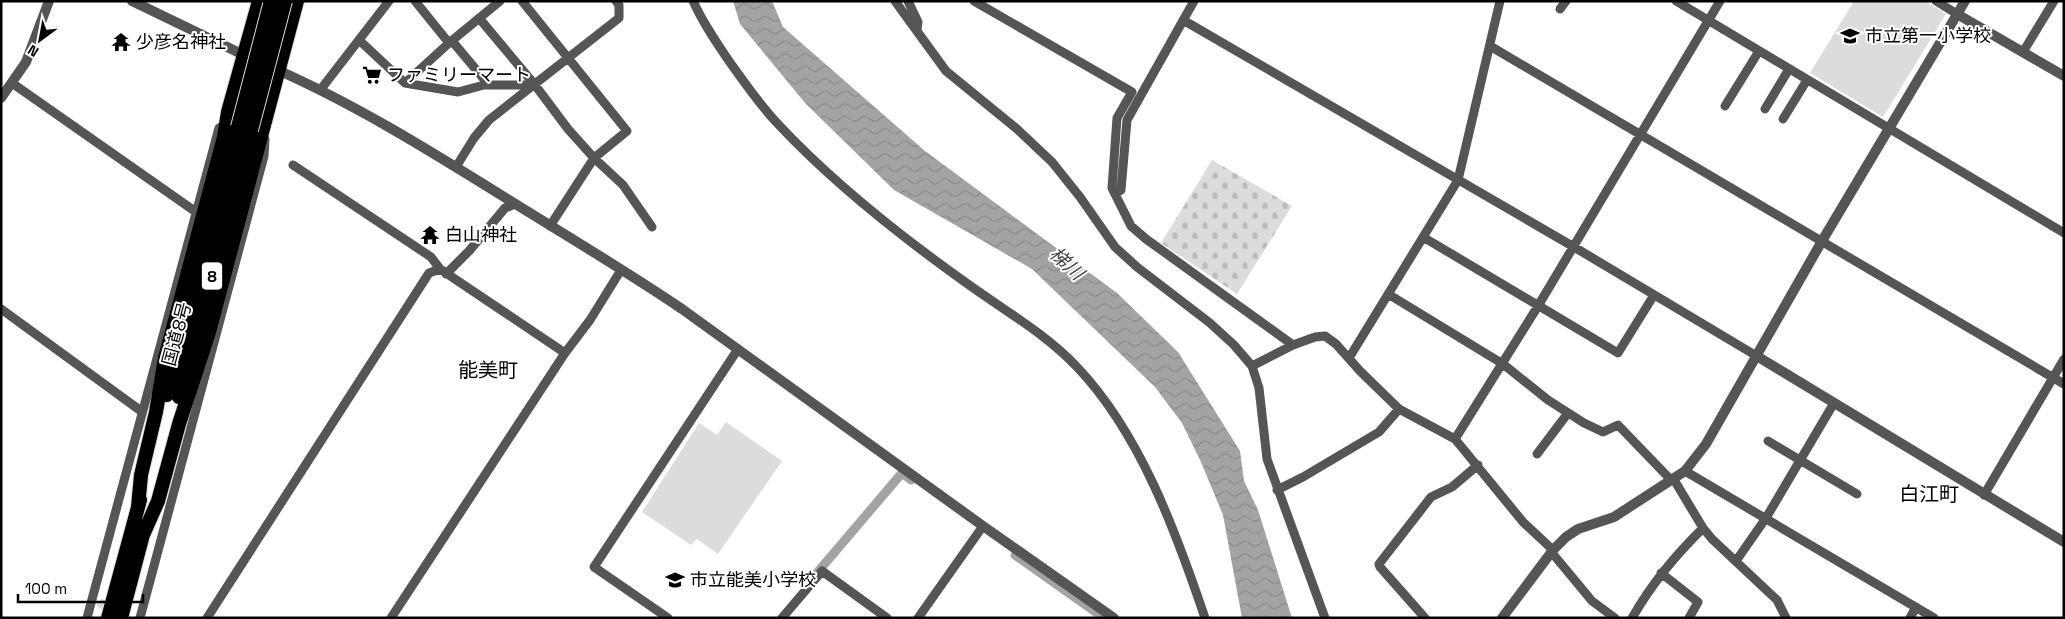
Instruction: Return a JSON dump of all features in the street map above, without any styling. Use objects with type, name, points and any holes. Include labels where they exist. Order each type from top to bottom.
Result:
[{"type":"highway","name":"国道8号","points":[[108,618],[138,508],[160,448],[238,127],[271,1]]},
{"type":"highway","name":"国道8号","points":[[238,127],[285,1]]},
{"type":"highway","points":[[238,127],[244,55],[258,4]]},
{"type":"highway","points":[[120,618],[143,535],[158,501],[160,448],[167,418],[209,332],[266,114],[297,5]]},
{"type":"street","points":[[1,98],[26,62],[49,1]]},
{"type":"street","points":[[132,1],[244,55],[321,89],[368,114],[621,270],[682,309],[1114,618]]},
{"type":"street","points":[[321,89],[390,1]]},
{"type":"street","points":[[415,1],[489,86]]},
{"type":"street","points":[[405,83],[500,1]]},
{"type":"street","points":[[522,1],[627,131],[594,158],[550,226]]},
{"type":"street","points":[[456,167],[474,138],[489,120],[619,18],[619,5],[616,1]]},
{"type":"street","points":[[694,1],[723,53],[758,100],[777,123],[815,161],[910,242],[1048,341],[1076,366],[1102,396],[1154,485],[1205,618]]},
{"type":"street","points":[[896,1],[946,71],[1017,129],[1052,162],[1115,246],[1137,267],[1210,323],[1234,345],[1252,366],[1259,388],[1267,460],[1325,618]]},
{"type":"street","points":[[908,1],[918,22],[917,30]]},
{"type":"street","points":[[974,1],[1132,92],[1117,118],[1112,188],[1131,226],[1146,239],[1293,345]]},
{"type":"street","points":[[1115,194],[1121,190],[1127,120],[1194,1]]},
{"type":"street","points":[[1349,358],[1458,180],[1500,1]]},
{"type":"street","points":[[1676,1],[2064,233]]},
{"type":"street","points":[[1455,439],[1574,247],[1720,1]]},
{"type":"street","points":[[1936,1],[2064,76]]},
{"type":"street","points":[[1502,618],[1566,537],[1578,529],[1614,516],[1672,479],[1685,470],[1706,444],[1755,355],[1965,1]]},
{"type":"street","points":[[2023,52],[2054,1]]},
{"type":"street","points":[[479,18],[535,85],[568,129],[594,158],[623,185],[652,228]]},
{"type":"street","points":[[1183,20],[1574,247],[2064,542]]},
{"type":"street","points":[[359,40],[405,83],[458,92],[484,85],[535,85]]},
{"type":"street","points":[[1490,46],[2064,384]]},
{"type":"street","points":[[1725,106],[1759,51]]},
{"type":"street","points":[[1765,110],[1789,69]]},
{"type":"street","points":[[1783,119],[1807,80]]},
{"type":"street","points":[[12,83],[196,212]]},
{"type":"street","points":[[140,618],[264,156],[266,114]]},
{"type":"street","points":[[87,618],[95,600],[142,411],[219,128],[238,127]]},
{"type":"street","points":[[293,165],[432,257],[443,272],[565,353]]},
{"type":"street","points":[[207,618],[429,273],[443,272],[469,251],[505,208],[515,204]]},
{"type":"street","points":[[1423,237],[1618,353],[1654,295]]},
{"type":"street","points":[[391,618],[565,353],[590,320],[621,270]]},
{"type":"street","points":[[1388,294],[1503,364],[1548,400],[1568,413],[1603,432],[1618,425],[1672,479],[1703,528],[1777,600],[1786,618]]},
{"type":"street","points":[[1,309],[142,411]]},
{"type":"street","points":[[1252,366],[1293,345],[1315,337],[1325,336],[1336,344],[1378,390],[1399,409],[1455,439],[1523,522],[1554,550],[1553,554],[1592,601],[1615,618]]},
{"type":"street","points":[[668,618],[594,567],[738,349]]},
{"type":"street","points":[[1984,495],[2064,359]]},
{"type":"street","points":[[1736,561],[1766,518],[1834,403]]},
{"type":"street","points":[[1277,490],[1303,477],[1379,432],[1399,409]]},
{"type":"street","points":[[1537,454],[1568,413]]},
{"type":"street","points":[[1768,441],[1857,494]]},
{"type":"street","points":[[1425,618],[1379,564],[1431,497],[1452,487],[1478,465]]},
{"type":"street","points":[[1685,470],[1934,618]]},
{"type":"street","points":[[918,618],[983,526]]},
{"type":"street","points":[[1632,618],[1648,591],[1672,559],[1703,528]]},
{"type":"street","points":[[782,618],[822,571],[886,618]]},
{"type":"street","points":[[1661,573],[1698,602],[1689,618]]},
{"type":"street","points":[[1910,618],[1916,607]]},
{"type":"green space","points":[[1854,1],[1925,1],[1946,14],[1883,117],[1810,73]]},
{"type":"green space","points":[[1212,160],[1292,206],[1237,294],[1161,243]]},
{"type":"green space","points":[[726,422],[782,461],[718,554],[697,539],[691,545],[642,512],[699,423],[717,435]]},
{"type":"water","name":"梯川","points":[[733,1],[772,1],[783,27],[925,151],[1117,293],[1178,352],[1240,451],[1244,481],[1258,510],[1292,618],[1242,618],[1223,515],[1182,423],[1155,387],[1032,269],[894,190],[806,104],[740,24]]},
{"type":"waterway","points":[[816,574],[902,473],[911,480]]},
{"type":"waterway","points":[[1015,555],[1104,618]]},
{"type":"tunnel","points":[[99,602],[113,611]]},
{"type":"place","name":"市立第一小学校","points":[[1850,36]]},
{"type":"place","name":"少彦名神社","points":[[121,42]]},
{"type":"place","name":"ファミリーマート","points":[[372,75]]},
{"type":"place","name":"白山神社","points":[[430,235]]},
{"type":"place","name":"市立能美小学校","points":[[675,580]]},
{"type":"district","name":"能美町","points":[[488,370]]},
{"type":"district","name":"白江町","points":[[1929,494]]}]
